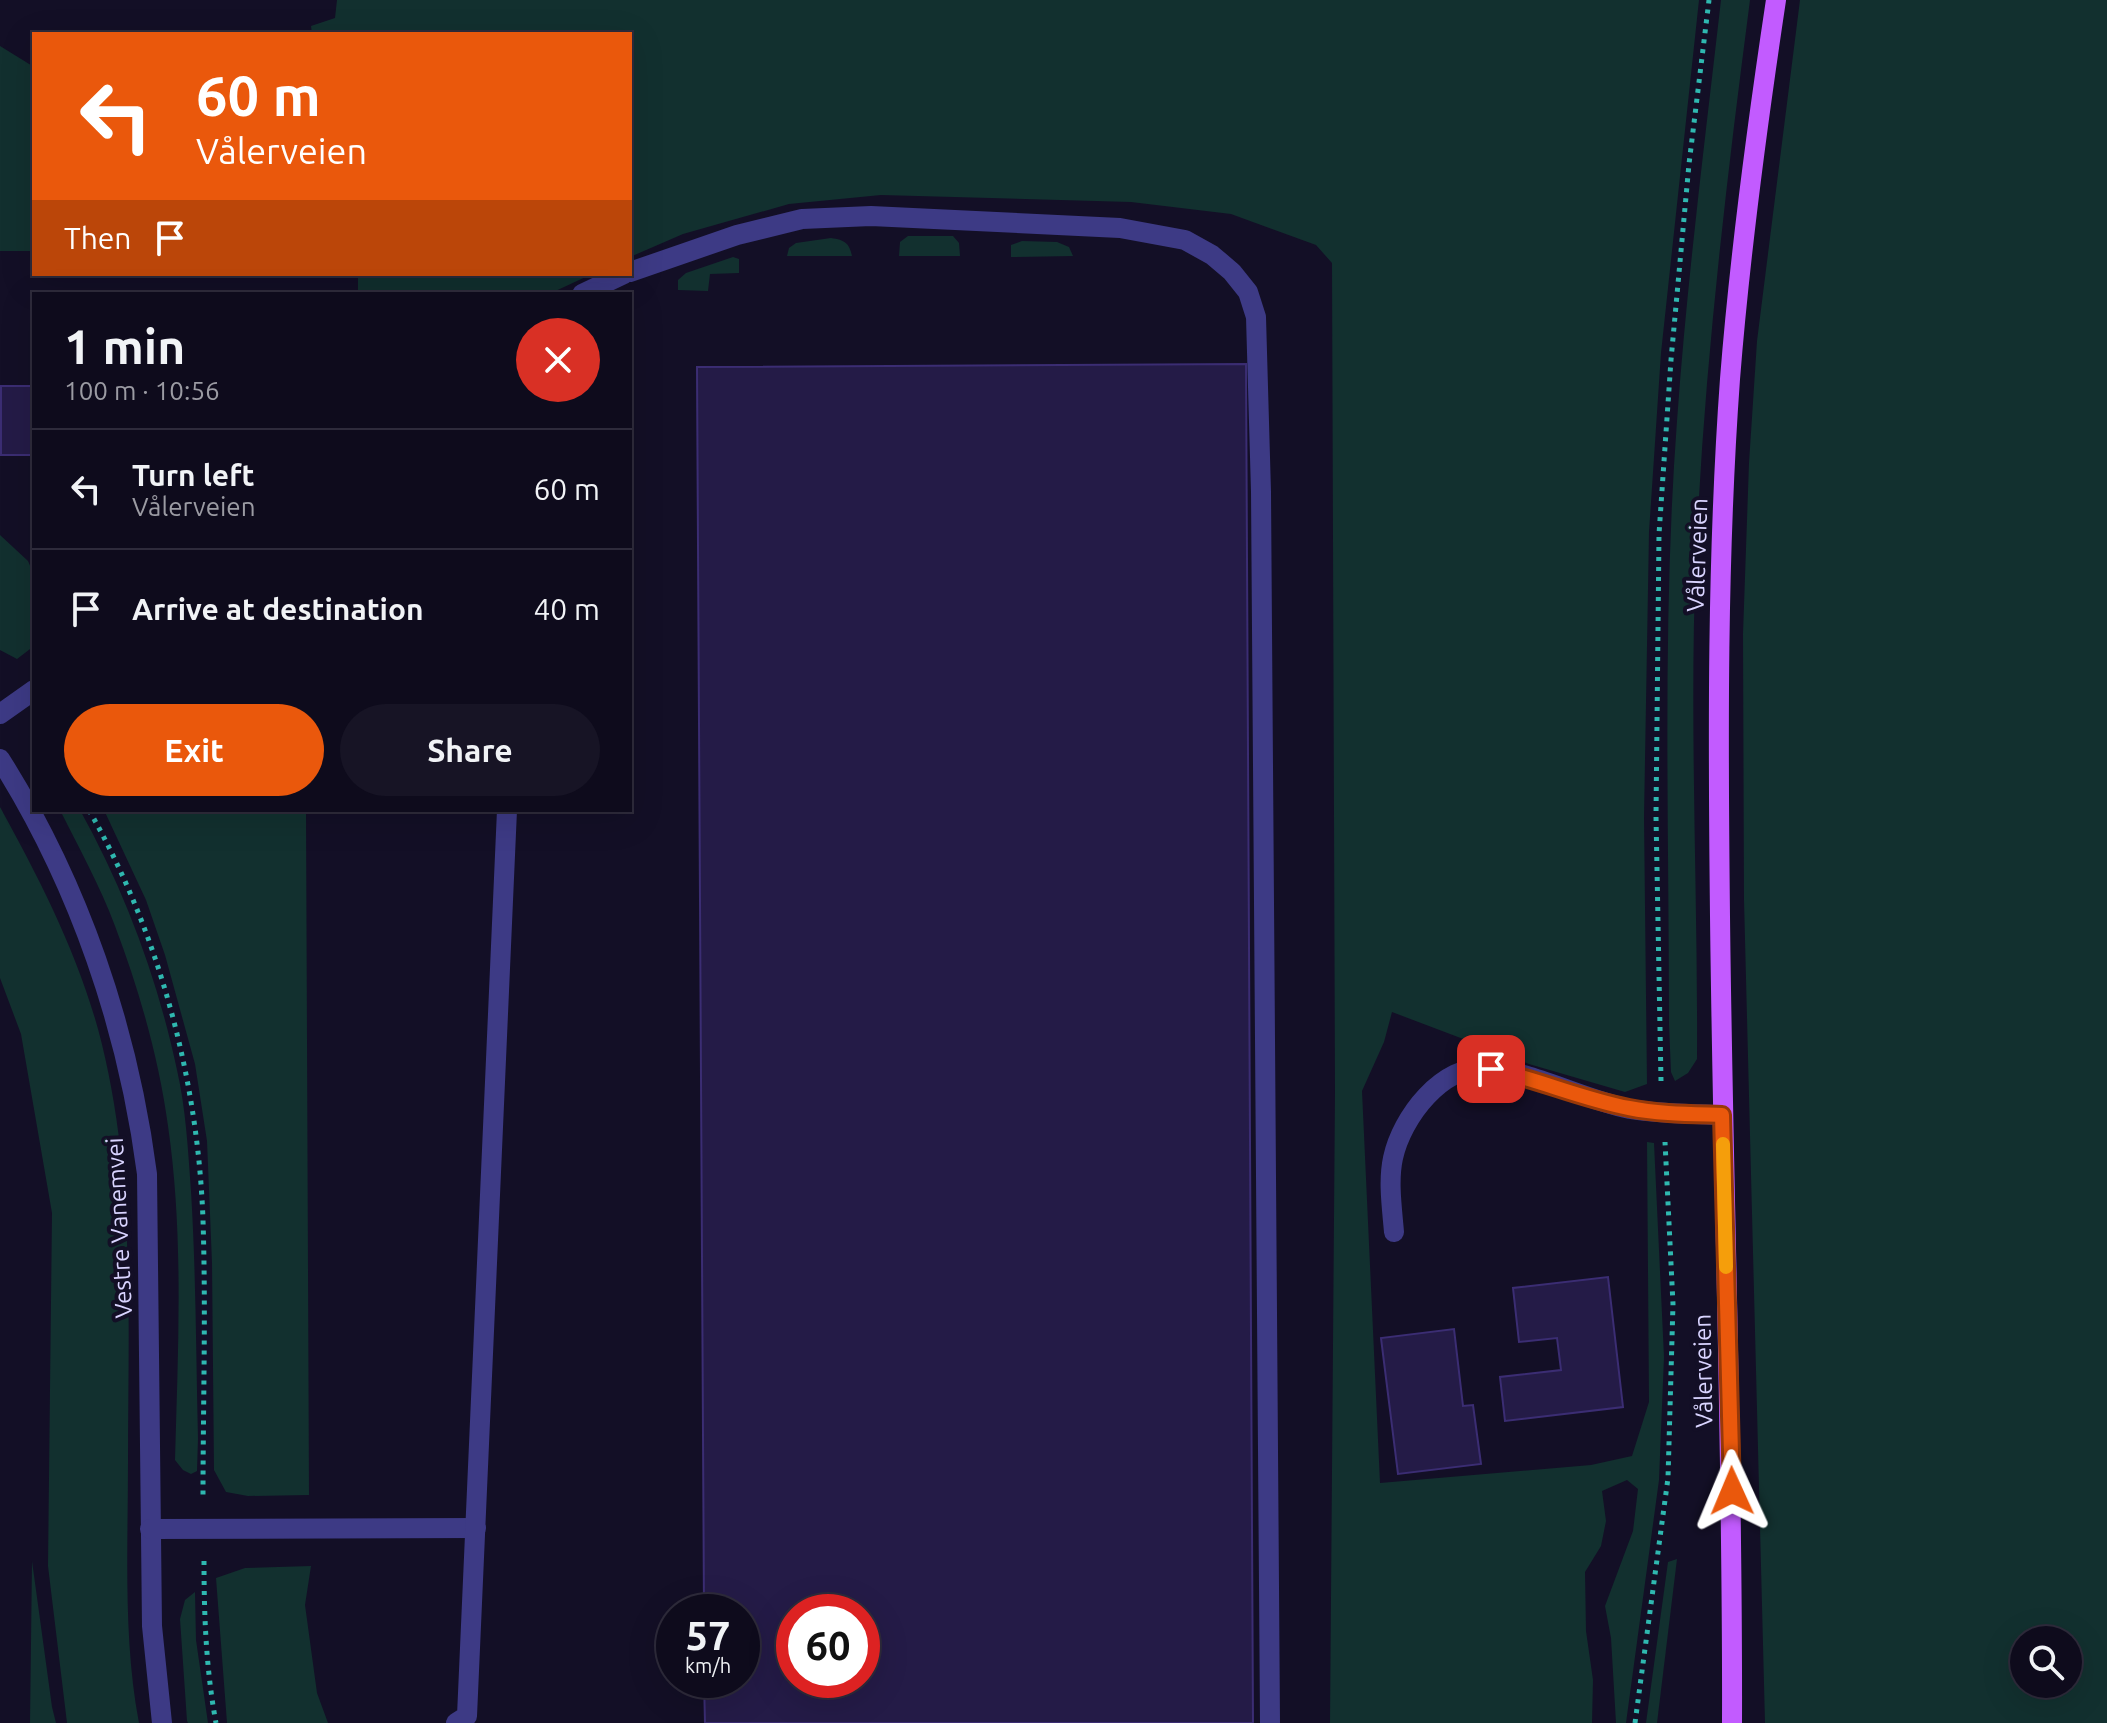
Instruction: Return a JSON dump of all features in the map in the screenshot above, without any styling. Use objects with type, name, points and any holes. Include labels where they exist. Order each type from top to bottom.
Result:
[{"type":"main road","name":"Vålerveien","points":[[1732,1723],[1732,1491],[1722,1115],[1718,711],[1722,547],[1730,379],[1751,166],[1776,0]]},
{"type":"street","points":[[632,271],[737,235],[802,219],[871,216],[1120,228],[1185,240],[1212,255],[1232,272],[1248,292],[1256,317],[1261,492],[1270,1723]]},
{"type":"street","points":[[586,292],[620,276]]},
{"type":"street","points":[[0,714],[32,691]]},
{"type":"street","name":"Vestre Vanemvei","points":[[0,759],[54,856],[81,917],[109,998],[142,1131],[148,1188],[152,1626],[162,1723]]},
{"type":"street","points":[[456,1723],[467,1716],[507,812]]},
{"type":"street","points":[[1394,1232],[1393,1160],[1403,1129],[1445,1080],[1471,1068],[1513,1074],[1592,1100],[1662,1113],[1722,1115]]},
{"type":"street","points":[[150,1529],[476,1528]]},
{"type":"path","points":[[1635,1723],[1668,1478],[1672,1399],[1673,1304],[1662,1113],[1656,816],[1659,534],[1689,164],[1709,0]]},
{"type":"path","points":[[90,812],[145,932],[172,1016],[189,1095],[203,1218],[204,1628],[216,1723]]},
{"type":"green space","points":[[337,0],[1699,0],[1661,353],[1649,532],[1644,817],[1647,1084],[1625,1092],[1529,1064],[1392,1012],[1384,1042],[1362,1091],[1380,1483],[1591,1465],[1632,1456],[1649,1402],[1647,1142],[1654,1143],[1664,1357],[1659,1480],[1626,1723],[1616,1723],[1611,1638],[1605,1606],[1633,1531],[1638,1489],[1627,1480],[1602,1491],[1606,1521],[1601,1546],[1585,1572],[1586,1631],[1593,1680],[1592,1723],[1330,1723],[1335,1092],[1332,263],[1316,245],[1231,214],[1131,202],[881,195],[789,204],[683,234],[632,256],[632,32],[312,32],[311,26],[335,18]]},
{"type":"green space","points":[[1721,0],[1750,0],[1717,277],[1704,416],[1696,555],[1693,681],[1697,1059],[1688,1073],[1675,1081],[1671,1072],[1669,1025],[1668,647],[1672,496],[1686,315]]},
{"type":"green space","points":[[1800,0],[2107,0],[2107,1723],[1765,1723],[1744,900],[1743,634],[1757,341]]},
{"type":"green space","points":[[0,46],[32,66],[32,251],[0,251]]},
{"type":"green space","points":[[908,236],[953,236],[959,243],[960,256],[899,256],[900,242]]},
{"type":"green space","points":[[831,238],[846,243],[852,256],[787,256],[789,248],[796,243]]},
{"type":"green space","points":[[1022,241],[1057,242],[1069,247],[1073,256],[1011,257],[1011,245]]},
{"type":"green space","points":[[733,257],[739,259],[739,273],[710,274],[708,291],[678,290],[678,280],[686,273]]},
{"type":"green space","points":[[358,276],[588,276],[553,292],[358,292]]},
{"type":"green space","points":[[0,535],[28,561],[32,570],[32,648],[17,659],[0,650]]},
{"type":"green space","points":[[0,807],[42,888],[79,971],[98,1029],[119,1136],[129,1299],[128,1626],[139,1723],[67,1723],[48,1566],[52,1213],[21,1034],[0,978]]},
{"type":"green space","points":[[61,812],[81,812],[125,904],[150,970],[180,1085],[189,1161],[195,1284],[198,1439],[197,1471],[191,1474],[175,1460],[178,1251],[168,1126],[154,1050],[140,999],[96,882]]},
{"type":"green space","points":[[105,812],[306,812],[309,1495],[248,1496],[226,1492],[214,1470],[212,1263],[207,1141],[195,1064],[165,955],[146,900]]},
{"type":"green space","points":[[1677,1559],[1657,1723],[1646,1723],[1668,1562]]},
{"type":"green space","points":[[32,1561],[52,1707],[56,1723],[30,1723]]},
{"type":"green space","points":[[311,1566],[305,1605],[317,1693],[328,1723],[227,1723],[216,1578],[245,1568]]},
{"type":"green space","points":[[195,1592],[196,1640],[208,1723],[187,1721],[180,1619],[185,1600]]},
{"type":"building","points":[[1246,364],[1253,1723],[705,1723],[704,1698],[760,1698],[760,1594],[704,1594],[697,367]]},
{"type":"building","points":[[1,386],[32,386],[32,455],[1,455]]},
{"type":"building","points":[[1608,1277],[1623,1407],[1505,1421],[1500,1377],[1561,1370],[1557,1338],[1519,1342],[1513,1288]]},
{"type":"building","points":[[1454,1329],[1463,1406],[1473,1405],[1481,1464],[1398,1474],[1381,1338]]},
{"type":"slow traffic","points":[[1723,1144],[1726,1267]]},
{"type":"route","points":[[1491,1069],[1632,1109],[1722,1115],[1732,1491]]}]
